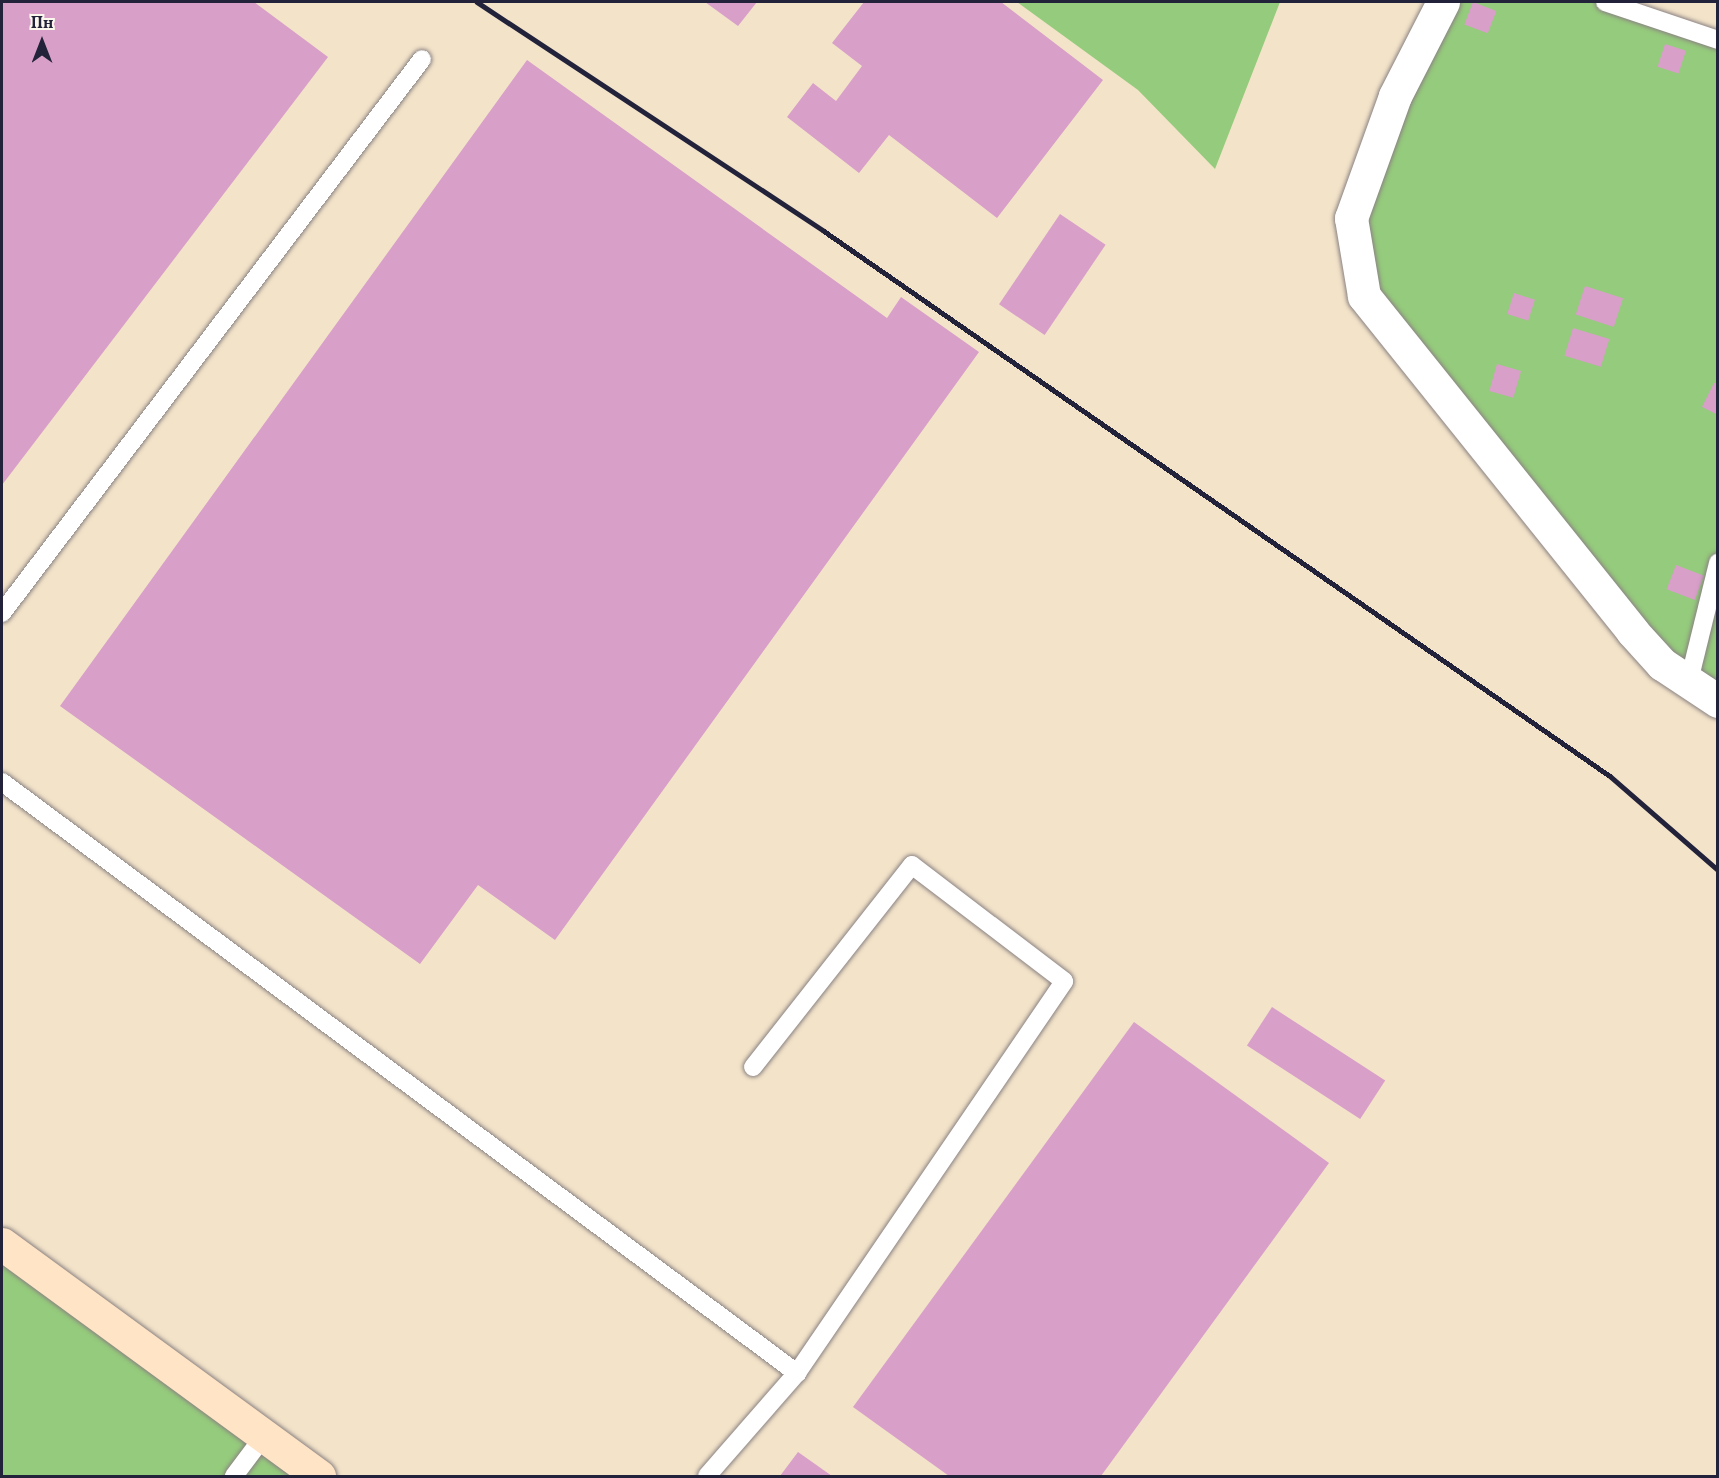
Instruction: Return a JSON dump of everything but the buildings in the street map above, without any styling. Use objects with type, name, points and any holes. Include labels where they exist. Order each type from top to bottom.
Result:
[{"type":"main road","points":[[2,1244],[319,1476]]},
{"type":"street","points":[[1443,2],[1395,96],[1351,218],[1364,296],[1632,631],[1662,664],[1718,701]]},
{"type":"lane","points":[[1605,2],[1718,40]]},
{"type":"lane","points":[[2,613],[422,59]]},
{"type":"lane","points":[[1689,681],[1718,563]]},
{"type":"lane","points":[[2,782],[797,1373]]},
{"type":"lane","points":[[707,1476],[797,1373],[1064,981],[912,865],[753,1067]]},
{"type":"lane","points":[[234,1476],[264,1436]]},
{"type":"green space","points":[[1017,2],[1280,2],[1215,169],[1138,90]]},
{"type":"green space","points":[[1443,2],[1605,2],[1717,40],[1717,701],[1689,681],[1355,262],[1395,96]]},
{"type":"green space","points":[[2,1244],[319,1476],[2,1476]]},
{"type":"railway","points":[[477,2],[824,231],[1610,776],[1718,870]]}]
